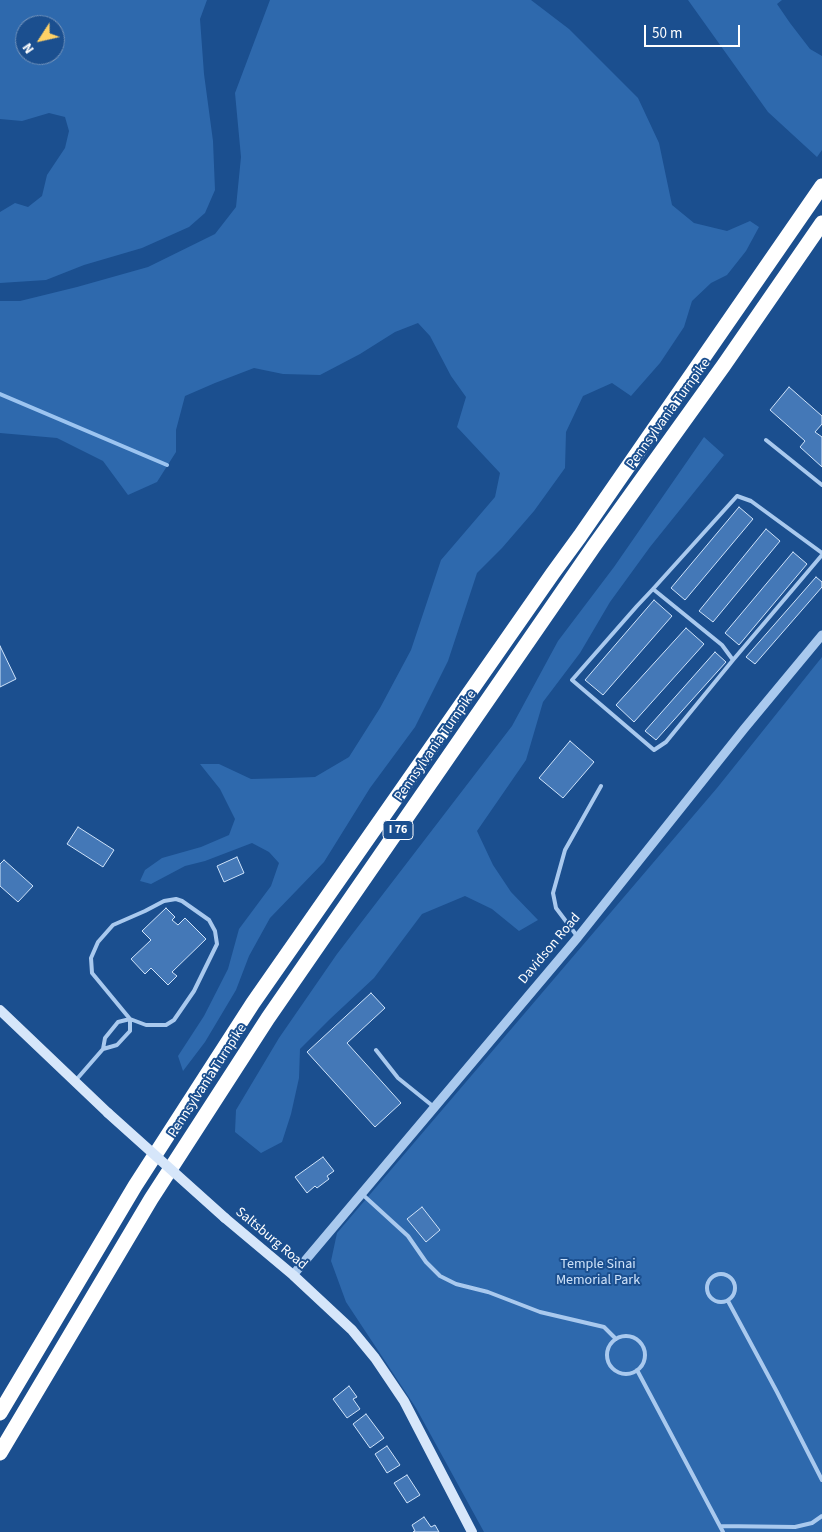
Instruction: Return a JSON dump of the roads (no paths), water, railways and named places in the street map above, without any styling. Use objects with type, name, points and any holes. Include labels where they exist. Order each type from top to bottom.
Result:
[{"type":"highway","name":"Pennsylvania Turnpike","points":[[0,1413],[134,1186],[248,1011],[553,572],[592,520],[822,186]]},
{"type":"highway","name":"Pennsylvania Turnpike","points":[[0,1453],[151,1199],[248,1048],[588,555],[724,365],[822,223]]},
{"type":"main road","name":"Saltsburg Road","points":[[0,1010],[108,1113],[225,1218],[293,1275],[352,1330],[375,1358],[404,1401],[472,1532]]},
{"type":"street","name":"Davidson Road","points":[[293,1275],[578,937],[744,729],[822,635]]},
{"type":"lane","points":[[766,440],[822,485]]},
{"type":"lane","points":[[737,496],[750,501],[822,554],[666,742],[654,750],[572,680],[737,496]]},
{"type":"lane","points":[[653,589],[722,645],[733,660]]},
{"type":"lane","points":[[578,937],[556,908],[553,893],[566,850],[601,786]]},
{"type":"lane","points":[[75,1082],[103,1049],[105,1038],[118,1022],[130,1019],[146,1026],[166,1025],[174,1020],[194,991],[217,944],[215,931],[209,920],[182,901],[164,900],[145,911],[113,925],[98,942],[90,958],[92,972],[130,1019],[130,1031],[117,1045],[103,1049]]},
{"type":"lane","points":[[376,1050],[398,1078],[434,1106]]},
{"type":"lane","points":[[361,1193],[408,1236],[426,1262],[440,1276],[456,1284],[488,1292],[540,1312],[604,1327],[616,1339]]},
{"type":"lane","points":[[725,1275],[734,1282],[735,1292],[728,1301],[717,1302],[709,1295],[708,1284],[714,1276],[725,1275]]},
{"type":"lane","points":[[728,1301],[822,1480]]},
{"type":"lane","points":[[630,1336],[642,1344],[645,1358],[637,1370],[623,1373],[616,1371],[611,1365],[608,1351],[616,1339],[630,1336]]},
{"type":"lane","points":[[637,1370],[722,1532]]},
{"type":"lane","points":[[720,1526],[795,1527],[812,1523],[822,1516]]},
{"type":"waterway","points":[[0,394],[167,465]]},
{"type":"park label","name":"Temple Sinai Memorial Park","points":[[598,1274]]}]
